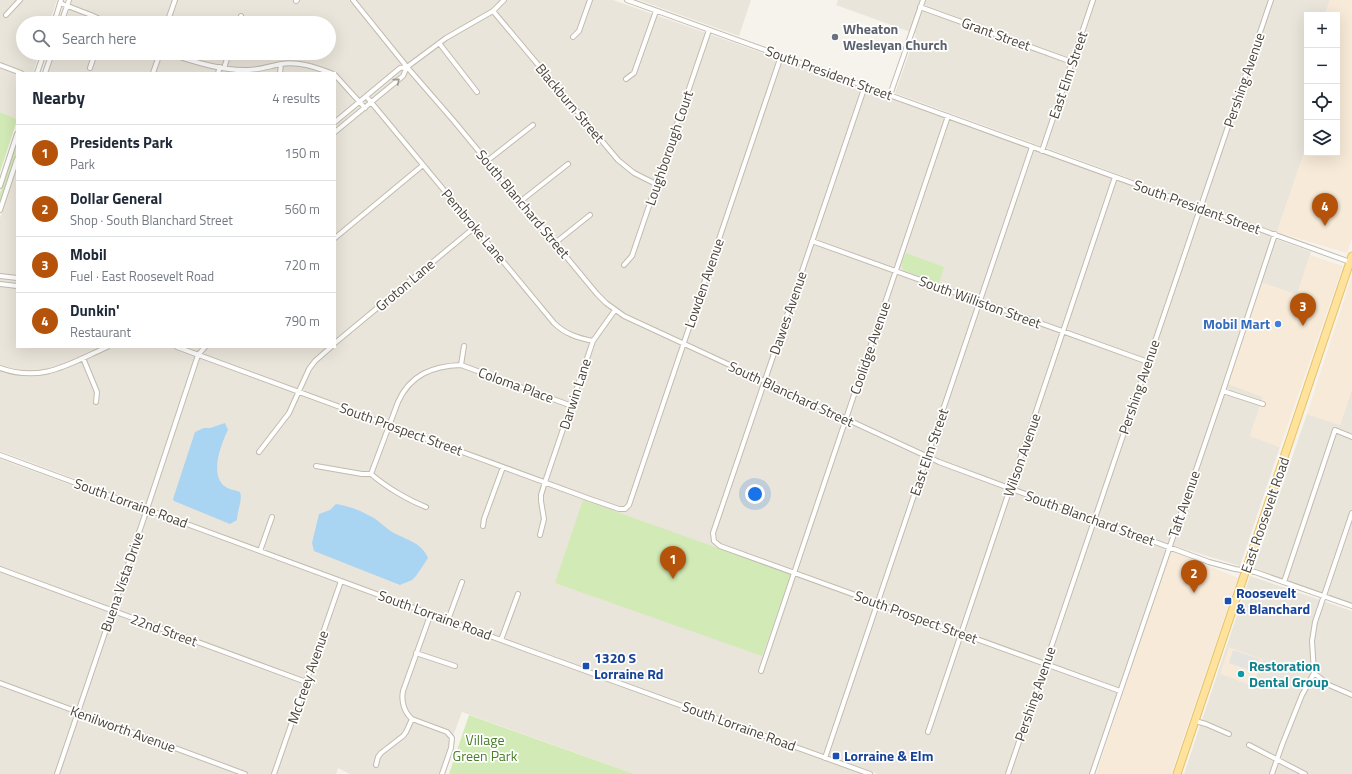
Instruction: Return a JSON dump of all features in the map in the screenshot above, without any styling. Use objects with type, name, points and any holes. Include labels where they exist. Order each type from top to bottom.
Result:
[{"type":"main road","name":"East Roosevelt Road","points":[[1177,774],[1351,260]]},
{"type":"street","points":[[6,16],[20,0]]},
{"type":"street","points":[[63,16],[69,0]]},
{"type":"street","points":[[169,16],[175,0]]},
{"type":"street","name":"South Blanchard Street","points":[[353,0],[407,67],[521,201],[597,294],[615,310],[635,322],[927,456],[1216,564],[1235,570],[1255,572],[1352,606]]},
{"type":"street","points":[[336,121],[400,68],[407,67],[454,33],[493,11],[504,0]]},
{"type":"street","points":[[573,37],[580,31],[590,0]]},
{"type":"street","name":"South President Street","points":[[626,0],[1200,208],[1351,260]]},
{"type":"street","points":[[890,95],[923,0]]},
{"type":"street","name":"East Elm Street","points":[[1042,151],[1093,0]]},
{"type":"street","name":"Pershing Avenue","points":[[1008,774],[1271,0]]},
{"type":"street","points":[[56,16],[61,2],[90,16]]},
{"type":"street","name":"Grant Street","points":[[920,7],[1072,62]]},
{"type":"street","name":"Blackburn Street","points":[[493,11],[618,160],[634,173],[656,184]]},
{"type":"street","points":[[626,79],[634,73],[656,11]]},
{"type":"street","name":"Loughborough Court","points":[[624,265],[632,256],[709,30]]},
{"type":"street","points":[[439,43],[477,92]]},
{"type":"street","name":"Lowden Avenue","points":[[625,509],[629,505],[781,56]]},
{"type":"street","points":[[37,72],[42,60]]},
{"type":"street","points":[[45,72],[50,60]]},
{"type":"street","points":[[90,68],[93,60]]},
{"type":"street","points":[[153,72],[158,60]]},
{"type":"street","points":[[193,60],[222,68],[239,70],[253,70],[281,64],[293,64],[306,65],[328,72]]},
{"type":"street","points":[[219,72],[226,60]]},
{"type":"street","points":[[280,72],[281,64]]},
{"type":"street","points":[[0,65],[18,72]]},
{"type":"street","points":[[336,131],[404,76],[407,67]]},
{"type":"street","points":[[336,76],[365,108]]},
{"type":"street","name":"Dawes Avenue","points":[[714,541],[713,533],[865,86]]},
{"type":"street","name":"Pembroke Lane","points":[[366,96],[559,328],[569,334],[593,341]]},
{"type":"street","name":"Coolidge Avenue","points":[[761,672],[948,116]]},
{"type":"street","points":[[487,161],[533,125]]},
{"type":"street","points":[[0,186],[16,137]]},
{"type":"street","name":"East Elm Street","points":[[825,758],[1032,147]]},
{"type":"street","points":[[0,210],[16,162]]},
{"type":"street","points":[[521,201],[568,164]]},
{"type":"street","points":[[336,237],[423,165]]},
{"type":"street","name":"Wilson Avenue","points":[[928,732],[1116,177]]},
{"type":"street","points":[[555,243],[590,214]]},
{"type":"street","name":"Groton Lane","points":[[336,342],[474,227]]},
{"type":"street","name":"Taft Avenue","points":[[1092,774],[1223,391],[1274,234]]},
{"type":"street","name":"South Williston Street","points":[[812,241],[1148,362]]},
{"type":"street","points":[[0,276],[16,278]]},
{"type":"street","points":[[0,284],[16,286]]},
{"type":"street","name":"Darwin Lane","points":[[540,535],[544,519],[541,495],[593,341],[615,310]]},
{"type":"street","name":"Coloma Place","points":[[461,365],[464,346]]},
{"type":"street","points":[[0,368],[18,373],[40,374],[57,370],[105,348]]},
{"type":"street","name":"South Prospect Street","points":[[180,348],[502,467],[619,509],[625,509]]},
{"type":"street","name":"Buena Vista Drive","points":[[58,774],[148,509],[198,355],[204,348]]},
{"type":"street","points":[[259,452],[289,412],[305,376],[312,365],[329,348]]},
{"type":"street","points":[[82,358],[98,392],[96,402]]},
{"type":"street","name":"Coloma Place","points":[[371,474],[389,425],[400,398],[406,388],[424,372],[435,368],[446,365],[461,365],[572,406]]},
{"type":"street","points":[[1223,391],[1263,404]]},
{"type":"street","points":[[1284,582],[1335,430],[1352,437]]},
{"type":"street","name":"South Lorraine Road","points":[[0,455],[501,640],[870,774]]},
{"type":"street","points":[[316,466],[362,474],[371,474],[377,480],[426,507]]},
{"type":"street","points":[[483,526],[502,467]]},
{"type":"street","points":[[1272,774],[1302,695],[1314,673],[1312,649],[1313,629],[1351,521],[1352,513]]},
{"type":"street","points":[[260,551],[272,517]]},
{"type":"street","name":"South Prospect Street","points":[[714,541],[720,546],[1120,691]]},
{"type":"street","name":"22nd Street","points":[[0,570],[306,682]]},
{"type":"street","name":"McCreey Avenue","points":[[274,774],[341,581]]},
{"type":"street","points":[[448,620],[462,582]]},
{"type":"street","points":[[501,640],[518,594]]},
{"type":"street","points":[[431,613],[402,694],[404,710],[412,719],[447,732],[452,738],[451,748],[442,774]]},
{"type":"street","points":[[416,653],[455,666]]},
{"type":"street","points":[[1314,673],[1329,685],[1352,695]]},
{"type":"street","name":"Kenilworth Avenue","points":[[0,683],[245,774]]},
{"type":"street","points":[[376,765],[378,757],[381,753],[406,732],[412,719]]},
{"type":"street","points":[[1195,721],[1229,734]]},
{"type":"street","points":[[1249,745],[1277,761],[1305,774]]},
{"type":"shaded area","points":[[0,0],[57,0],[51,16],[16,16],[16,60],[37,60],[33,72],[16,72],[16,119],[0,112]]},
{"type":"shaded area","points":[[72,0],[349,0],[352,4],[357,0],[613,0],[1030,148],[1311,252],[1297,295],[1257,281],[1223,382],[1263,397],[1250,436],[1280,447],[1240,566],[1168,544],[1090,774],[878,774],[532,649],[0,451],[0,218],[16,170],[16,348],[336,348],[336,72],[48,72],[53,60],[336,60],[336,16],[67,16]]},
{"type":"shaded area","points":[[639,0],[751,0],[739,36]]},
{"type":"shaded area","points":[[838,0],[1330,0],[1326,12],[1304,12],[1304,153],[1277,232],[895,93],[916,34],[836,5]]},
{"type":"shaded area","points":[[1330,0],[1352,0],[1352,238],[1347,253],[1277,232],[1304,153],[1304,156],[1340,156],[1340,12],[1326,12]]},
{"type":"shaded area","points":[[1310,255],[1343,266],[1280,447],[1250,436],[1263,397],[1228,384],[1262,283],[1297,295]]},
{"type":"shaded area","points":[[1352,275],[1352,389],[1340,425],[1307,414]]},
{"type":"shaded area","points":[[1352,389],[1352,604],[1254,569],[1307,414],[1340,425]]},
{"type":"shaded area","points":[[0,459],[863,774],[634,774],[462,712],[439,774],[350,774],[338,768],[336,774],[0,774]]},
{"type":"shaded area","points":[[1171,551],[1238,578],[1171,774],[1096,774]]},
{"type":"shaded area","points":[[1250,576],[1352,611],[1352,774],[1184,774]]},
{"type":"shaded area","points":[[1229,647],[1262,659],[1253,686],[1220,674]]},
{"type":"shaded area","points":[[1233,650],[1260,659],[1255,672],[1229,663]]},
{"type":"green space","points":[[0,112],[16,119],[16,123],[0,172]]},
{"type":"green space","points":[[16,145],[16,155],[0,203],[0,193]]},
{"type":"green space","points":[[906,253],[944,267],[939,283],[905,271],[902,265]]},
{"type":"green space","points":[[583,500],[791,574],[762,656],[555,583]]},
{"type":"green space","name":"Village Green Park","points":[[469,715],[634,774],[449,774]]},
{"type":"water","points":[[225,423],[228,430],[218,457],[217,472],[219,479],[224,486],[240,492],[241,495],[237,520],[230,524],[174,501],[173,499],[195,432],[204,428],[210,428]]},
{"type":"water","points":[[336,504],[356,509],[372,517],[394,533],[418,545],[428,558],[416,576],[412,580],[400,585],[314,551],[312,543],[319,514],[330,510]]},
{"type":"place","name":"Wheaton Wesleyan Church","points":[[835,37]]},
{"type":"place","name":"Dunkin'","points":[[1325,226]]},
{"type":"place","name":"Mobil Mart","points":[[1278,324]]},
{"type":"place","name":"Mobil","points":[[1303,326]]},
{"type":"place","name":"Presidents Park","points":[[673,579]]},
{"type":"place","name":"Dollar General","points":[[1194,593]]},
{"type":"place","name":"Roosevelt & Blanchard","points":[[1228,601]]},
{"type":"place","name":"1320 S Lorraine Rd","points":[[586,666]]},
{"type":"place","name":"Restoration Dental Group","points":[[1241,674]]},
{"type":"place","name":"Lorraine & Elm","points":[[836,756]]}]
